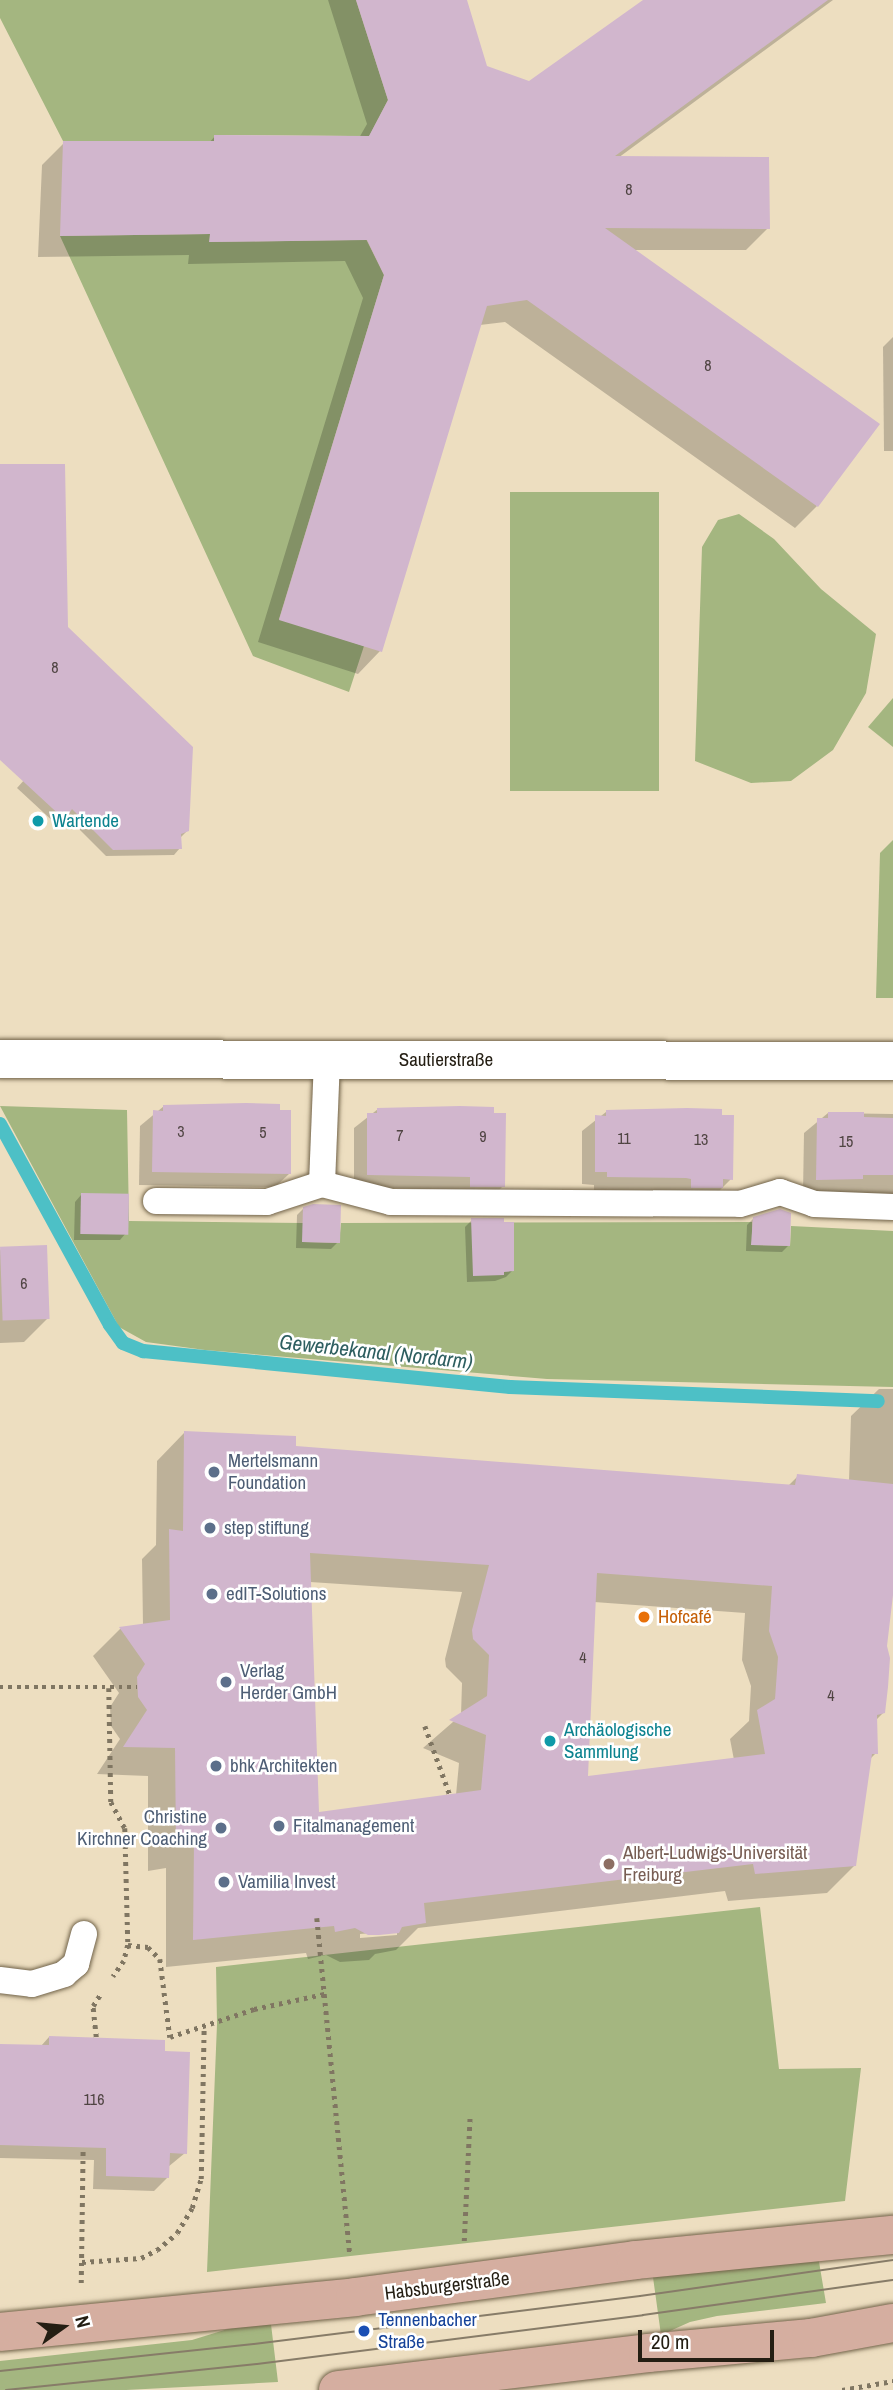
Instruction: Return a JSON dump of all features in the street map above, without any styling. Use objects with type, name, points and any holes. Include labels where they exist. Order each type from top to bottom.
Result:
[{"type":"main road","name":"Habsburgerstraße","points":[[0,2332],[355,2297],[636,2260],[893,2235]]},
{"type":"main road","points":[[338,2390],[648,2353],[811,2338],[893,2323]]},
{"type":"street","name":"Sautierstraße","points":[[0,1059],[893,1061]]},
{"type":"lane","points":[[322,1184],[327,1060]]},
{"type":"lane","points":[[156,1201],[267,1202],[322,1184],[391,1202],[740,1204],[780,1192],[814,1204],[893,1207]]},
{"type":"lane","points":[[0,1998],[64,1974],[76,1964],[84,1934]]},
{"type":"lane","points":[[0,1980],[32,1984]]},
{"type":"path","points":[[0,1687],[137,1687]]},
{"type":"path","points":[[109,1688],[111,1802],[125,1828],[128,1945],[148,1947],[160,1959],[170,2037],[204,2028],[254,2009],[324,1994]]},
{"type":"path","points":[[425,1726],[450,1794]]},
{"type":"path","points":[[317,1918],[355,2297]]},
{"type":"path","points":[[93,2006],[96,2037]]},
{"type":"path","points":[[82,2262],[141,2258],[158,2250],[177,2233],[192,2208],[201,2179],[204,2028]]},
{"type":"path","points":[[462,2283],[470,2116]]},
{"type":"path","points":[[81,2324],[83,2147]]},
{"type":"path","points":[[842,2390],[893,2381]]},
{"type":"green space","points":[[0,0],[356,0],[388,100],[363,148],[352,136],[215,135],[214,141],[63,141],[0,18]]},
{"type":"green space","points":[[362,231],[384,275],[279,619],[364,646],[349,692],[253,656],[60,236],[210,234],[210,242],[352,240]]},
{"type":"green space","points":[[510,492],[659,492],[659,791],[510,791]]},
{"type":"green space","points":[[739,514],[774,539],[821,589],[876,634],[866,693],[833,750],[791,781],[751,783],[695,761],[702,547],[718,520]]},
{"type":"green space","points":[[893,698],[893,747],[868,727]]},
{"type":"green space","points":[[893,840],[893,998],[876,998],[880,853]]},
{"type":"green space","points":[[0,1106],[127,1110],[129,1221],[303,1223],[303,1242],[339,1243],[341,1223],[752,1222],[752,1245],[790,1246],[791,1226],[893,1231],[893,1387],[547,1379],[205,1350],[146,1342],[119,1327]]},
{"type":"green space","points":[[760,1907],[779,2069],[861,2068],[845,2201],[207,2272],[217,2024],[216,1967]]},
{"type":"green space","points":[[818,2256],[826,2303],[717,2316],[690,2322],[661,2335],[652,2270]]},
{"type":"green space","points":[[270,2316],[278,2382],[126,2390],[0,2390],[0,2361],[192,2340]]},
{"type":"building","points":[[356,0],[467,0],[487,66],[529,81],[643,0],[828,0],[615,156],[769,157],[770,229],[605,228],[880,424],[818,507],[527,300],[487,306],[382,652],[279,620],[384,275],[367,240],[209,242],[210,234],[60,236],[63,141],[214,141],[214,135],[369,136],[388,100]]},
{"type":"building","points":[[0,464],[65,464],[68,627],[193,747],[189,831],[181,834],[182,849],[113,850],[72,809],[65,820],[0,760]]},
{"type":"building","points":[[280,1104],[280,1110],[291,1110],[291,1174],[152,1172],[153,1110],[163,1111],[163,1105]]},
{"type":"building","points":[[494,1107],[494,1113],[506,1113],[505,1187],[470,1187],[470,1177],[367,1175],[367,1113],[377,1113],[377,1108]]},
{"type":"building","points":[[722,1109],[722,1115],[734,1115],[733,1180],[723,1179],[723,1188],[691,1188],[691,1179],[686,1178],[607,1177],[607,1172],[595,1172],[595,1115],[606,1116],[606,1110]]},
{"type":"building","points":[[828,1112],[864,1112],[864,1117],[893,1118],[893,1175],[816,1180],[817,1118],[828,1118]]},
{"type":"building","points":[[81,1193],[129,1194],[128,1235],[80,1234]]},
{"type":"building","points":[[313,1204],[341,1205],[340,1243],[302,1242],[303,1207]]},
{"type":"building","points":[[780,1209],[791,1213],[790,1246],[751,1245],[753,1217]]},
{"type":"building","points":[[471,1218],[504,1218],[504,1222],[514,1222],[514,1271],[504,1272],[504,1275],[473,1276]]},
{"type":"building","points":[[47,1245],[50,1319],[3,1321],[0,1247]]},
{"type":"building","points":[[184,1431],[296,1436],[296,1446],[795,1485],[797,1474],[893,1484],[893,1595],[887,1646],[890,1658],[888,1687],[885,1713],[877,1715],[878,1754],[872,1754],[856,1866],[755,1874],[753,1864],[424,1903],[426,1923],[402,1927],[399,1933],[368,1935],[355,1928],[335,1932],[334,1926],[193,1940],[194,1841],[176,1845],[175,1748],[123,1747],[147,1710],[138,1697],[137,1677],[145,1664],[119,1627],[170,1620],[169,1529],[183,1531]],"holes":[[[310,1553],[489,1565],[472,1630],[473,1639],[489,1655],[487,1696],[449,1720],[486,1735],[481,1790],[319,1812]],[[597,1573],[772,1586],[769,1631],[778,1657],[775,1699],[757,1710],[765,1754],[588,1776]]]},
{"type":"building","points":[[49,2036],[165,2040],[165,2051],[190,2052],[187,2154],[170,2153],[169,2178],[106,2176],[106,2148],[0,2145],[0,2044],[49,2045]]},
{"type":"waterway","name":"Gewerbekanal (Nordarm)","points":[[0,1124],[110,1325],[123,1343],[143,1351],[510,1387],[878,1401]]},
{"type":"tram line","points":[[0,2371],[254,2344],[640,2296],[893,2260]]},
{"type":"tram line","points":[[6,2390],[257,2364],[893,2280]]},
{"type":"place","name":"Wartende","points":[[38,821]]},
{"type":"place","name":"Mertelsmann Foundation","points":[[214,1472]]},
{"type":"place","name":"step stiftung","points":[[210,1528]]},
{"type":"place","name":"edIT-Solutions","points":[[212,1594]]},
{"type":"place","name":"Hofcafé","points":[[644,1617]]},
{"type":"place","name":"Verlag Herder GmbH","points":[[226,1682]]},
{"type":"place","name":"Archäologische Sammlung","points":[[550,1741]]},
{"type":"place","name":"bhk Architekten","points":[[216,1766]]},
{"type":"place","name":"Fitalmanagement","points":[[279,1826]]},
{"type":"place","name":"Christine Kirchner Coaching","points":[[221,1828]]},
{"type":"place","name":"Albert-Ludwigs-Universität Freiburg","points":[[609,1864]]},
{"type":"place","name":"Vamilia Invest","points":[[224,1882]]},
{"type":"place","name":"Tennenbacher Straße","points":[[364,2331]]}]
